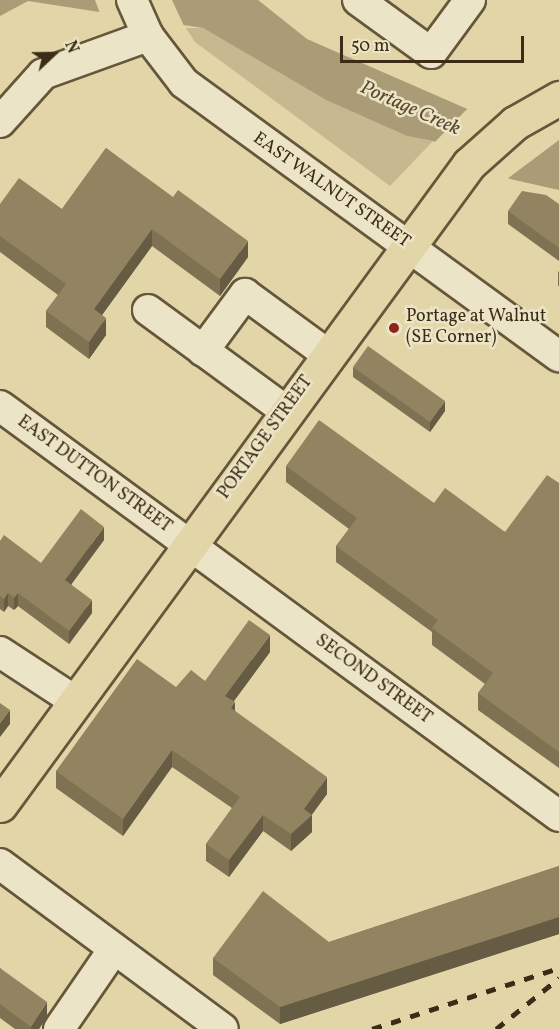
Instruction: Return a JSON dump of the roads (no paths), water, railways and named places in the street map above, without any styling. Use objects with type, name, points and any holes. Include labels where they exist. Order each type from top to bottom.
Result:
[{"type":"main road","name":"PORTAGE STREET","points":[[0,805],[327,354],[469,164],[515,123],[559,98]]},
{"type":"street","points":[[358,0],[431,53],[470,0]]},
{"type":"street","points":[[0,122],[43,74],[140,19]]},
{"type":"street","name":"EAST WALNUT STREET","points":[[140,19],[184,83],[222,114],[408,245],[559,356]]},
{"type":"street","points":[[203,351],[245,294],[327,354]]},
{"type":"street","points":[[148,310],[286,411]]},
{"type":"street","name":"EAST DUTTON STREET","points":[[0,406],[188,544]]},
{"type":"street","name":"SECOND STREET","points":[[188,544],[559,816]]},
{"type":"street","points":[[0,652],[75,701]]},
{"type":"street","points":[[0,864],[223,1029]]},
{"type":"street","points":[[59,1029],[114,949]]},
{"type":"water","name":"Portage Creek","points":[[0,0],[258,0],[307,39],[465,108],[559,140],[559,190],[510,179],[433,141],[407,136],[326,100],[203,28],[28,1],[0,16]]},
{"type":"railway","points":[[372,1029],[559,968]]},
{"type":"railway","points":[[496,1029],[559,978]]},
{"type":"place","name":"Portage at Walnut (SE Corner)","points":[[394,328]]}]
